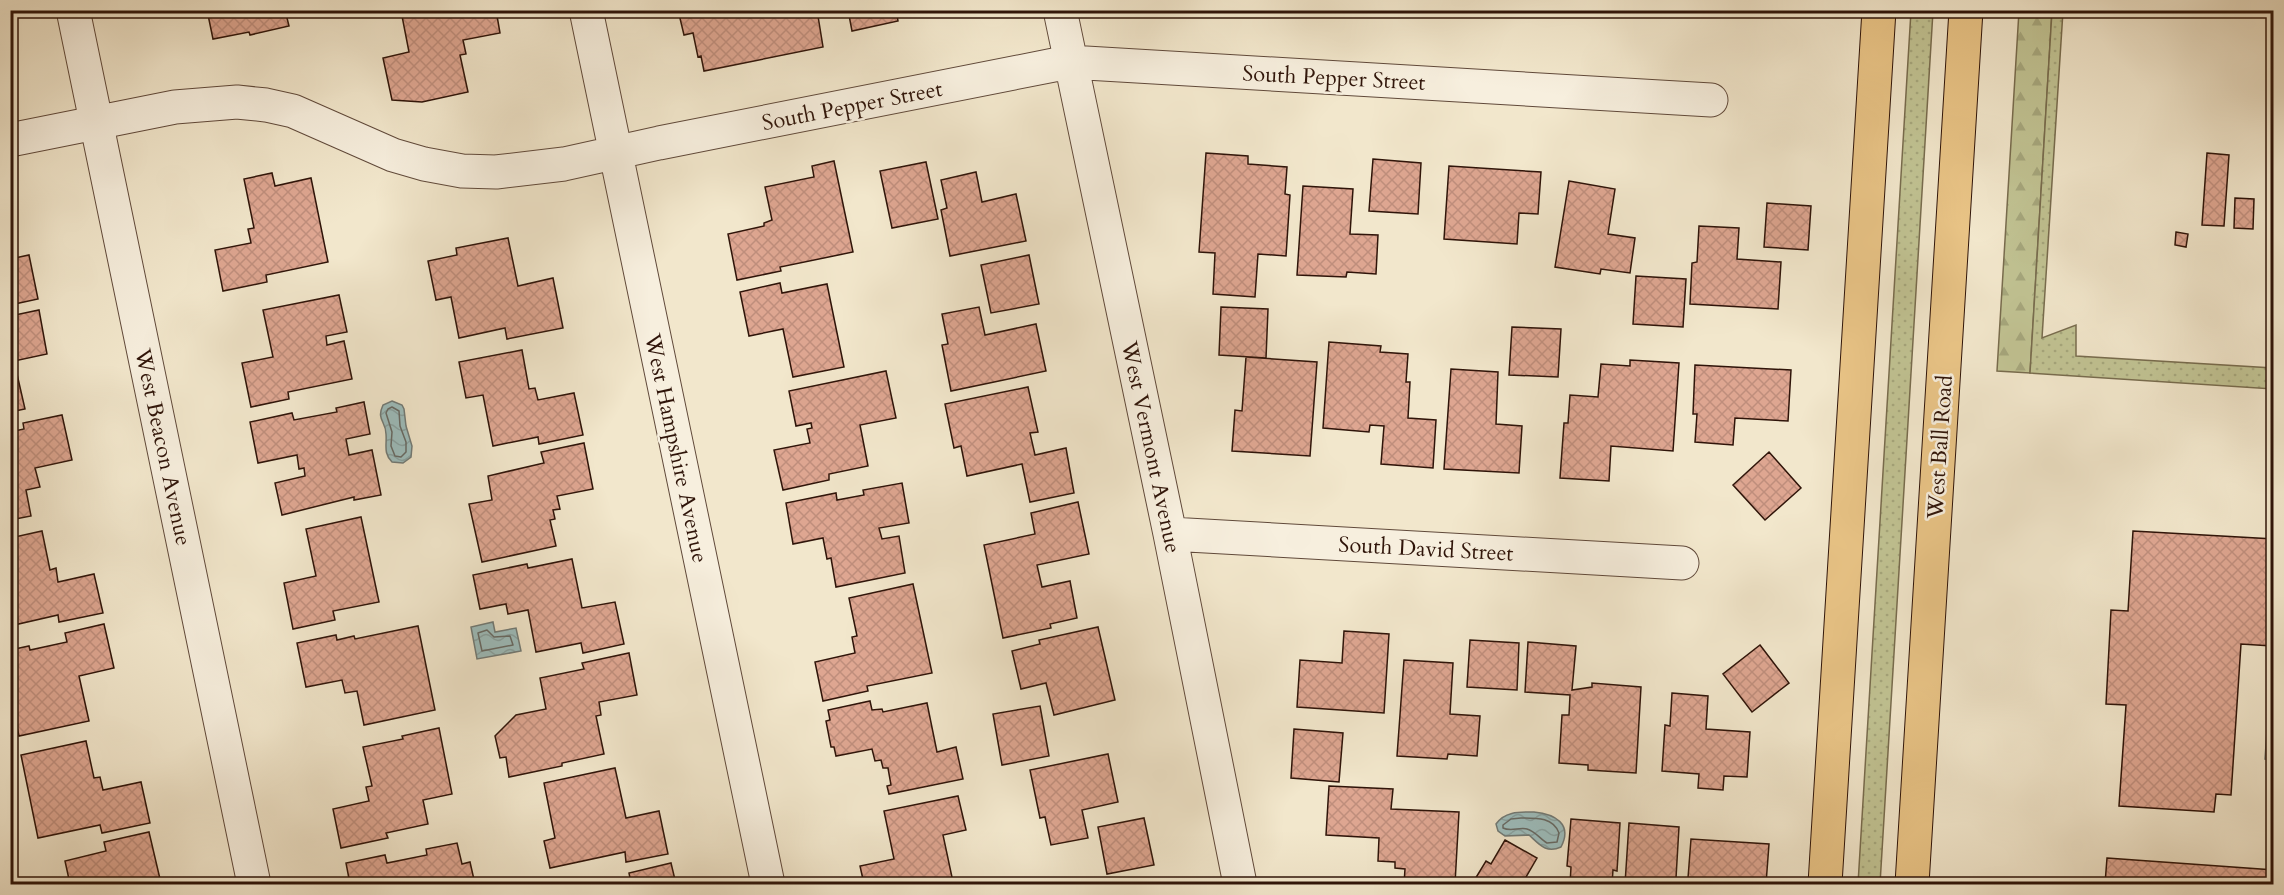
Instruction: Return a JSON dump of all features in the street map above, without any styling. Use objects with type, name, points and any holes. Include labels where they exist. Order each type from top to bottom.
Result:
[{"type":"main road","points":[[1826,885],[1879,10]]},
{"type":"main road","name":"West Ball Road","points":[[1912,885],[1966,10]]},
{"type":"street","name":"West Beacon Avenue","points":[[73,10],[254,885]]},
{"type":"street","name":"West Hampshire Avenue","points":[[586,10],[768,885]]},
{"type":"street","name":"West Vermont Avenue","points":[[1059,10],[1170,534],[1240,885]]},
{"type":"street","name":"South Pepper Street","points":[[10,140],[175,106],[237,102],[293,111],[393,155],[423,164],[462,171],[526,170],[1070,62],[1711,100]]},
{"type":"street","name":"South David Street","points":[[1170,534],[1682,563]]},
{"type":"green space","points":[[1911,11],[1933,11],[1880,884],[1858,884]]},
{"type":"green space","points":[[2019,11],[2052,11],[2030,373],[1997,371]]},
{"type":"green space","points":[[2052,11],[2063,11],[2042,338],[2076,325],[2076,356],[2273,368],[2273,389],[2030,373]]},
{"type":"water","points":[[392,401],[402,405],[404,409],[412,446],[411,457],[403,463],[392,462],[386,452],[386,430],[381,410],[383,405]]},
{"type":"water","points":[[493,622],[495,632],[516,628],[521,651],[477,659],[471,627]]},
{"type":"water","points":[[2270,686],[2274,686],[2273,760],[2265,759]]},
{"type":"water","points":[[1534,812],[1549,815],[1560,822],[1565,832],[1561,847],[1547,849],[1529,835],[1505,836],[1498,831],[1496,824],[1504,817],[1513,813]]},
{"type":"building","points":[[207,10],[285,10],[289,26],[250,35],[249,32],[213,39]]},
{"type":"building","points":[[429,10],[496,10],[500,33],[463,40],[466,54],[460,55],[468,92],[422,102],[392,100],[383,58],[409,52],[402,16]]},
{"type":"building","points":[[678,10],[768,10],[768,14],[775,13],[775,10],[817,10],[823,47],[704,71],[701,56],[698,57],[693,33],[684,35]]},
{"type":"building","points":[[848,10],[896,10],[898,21],[852,31]]},
{"type":"building","points":[[1206,153],[1248,156],[1248,164],[1287,167],[1285,194],[1290,195],[1286,256],[1258,254],[1255,297],[1213,294],[1215,253],[1199,252]]},
{"type":"building","points":[[2207,153],[2229,155],[2224,226],[2202,225]]},
{"type":"building","points":[[1373,159],[1421,163],[1418,214],[1369,211]]},
{"type":"building","points":[[834,161],[853,252],[780,267],[781,271],[737,280],[728,234],[764,226],[764,223],[772,220],[765,187],[814,177],[812,166]]},
{"type":"building","points":[[926,162],[938,219],[892,228],[880,171]]},
{"type":"building","points":[[1449,166],[1541,172],[1538,214],[1519,213],[1517,244],[1444,239]]},
{"type":"building","points":[[976,172],[982,202],[1016,194],[1026,241],[950,256],[941,210],[947,208],[941,180]]},
{"type":"building","points":[[272,173],[275,186],[311,178],[328,262],[266,275],[267,282],[223,291],[215,250],[251,243],[248,229],[254,228],[244,179]]},
{"type":"building","points":[[1569,181],[1615,189],[1608,234],[1635,238],[1630,273],[1601,269],[1600,274],[1555,267]]},
{"type":"building","points":[[1303,186],[1353,189],[1350,234],[1378,235],[1376,274],[1347,272],[1346,277],[1297,275]]},
{"type":"building","points":[[2235,198],[2254,199],[2253,229],[2234,228]]},
{"type":"building","points":[[1767,203],[1811,206],[1808,250],[1764,247]]},
{"type":"building","points":[[1699,226],[1739,228],[1737,259],[1781,262],[1778,309],[1690,304],[1692,263],[1697,262]]},
{"type":"building","points":[[2176,232],[2188,234],[2186,247],[2175,245]]},
{"type":"building","points":[[508,238],[518,286],[553,278],[563,328],[507,339],[505,328],[459,338],[451,297],[436,300],[428,261],[457,255],[456,248]]},
{"type":"building","points":[[29,255],[38,299],[10,305],[10,259]]},
{"type":"building","points":[[1029,255],[1039,304],[991,313],[981,265]]},
{"type":"building","points":[[1636,276],[1686,279],[1683,327],[1633,324]]},
{"type":"building","points":[[780,283],[782,293],[827,284],[844,367],[793,377],[783,329],[749,336],[740,292]]},
{"type":"building","points":[[339,295],[347,332],[326,336],[327,345],[344,341],[352,379],[288,392],[289,399],[251,407],[242,363],[273,357],[263,310]]},
{"type":"building","points":[[979,307],[985,335],[1036,324],[1046,371],[951,391],[942,345],[948,344],[942,314]]},
{"type":"building","points":[[1221,307],[1268,309],[1266,358],[1219,355]]},
{"type":"building","points":[[39,310],[47,354],[14,361],[25,409],[10,412],[10,316]]},
{"type":"building","points":[[1512,327],[1561,329],[1558,377],[1509,375]]},
{"type":"building","points":[[1329,342],[1381,346],[1380,352],[1408,354],[1406,382],[1410,382],[1408,418],[1436,420],[1433,468],[1381,464],[1384,426],[1370,425],[1369,432],[1323,428]]},
{"type":"building","points":[[522,350],[529,389],[535,388],[538,400],[574,393],[583,435],[539,444],[538,437],[493,446],[483,395],[466,398],[459,362]]},
{"type":"building","points":[[1246,357],[1317,362],[1310,456],[1232,451],[1235,410],[1242,411]]},
{"type":"building","points":[[1630,360],[1679,363],[1673,451],[1611,446],[1609,481],[1560,478],[1564,423],[1568,423],[1570,395],[1598,397],[1601,364],[1630,366]]},
{"type":"building","points":[[1695,365],[1791,370],[1788,421],[1735,418],[1733,445],[1695,442],[1697,414],[1693,414]]},
{"type":"building","points":[[1451,369],[1498,372],[1496,424],[1522,426],[1519,473],[1444,469]]},
{"type":"building","points":[[886,371],[896,418],[860,425],[868,466],[829,474],[829,480],[783,490],[774,450],[810,443],[807,429],[812,428],[811,423],[796,426],[789,391]]},
{"type":"building","points":[[1028,387],[1038,432],[1030,433],[1035,455],[1066,448],[1074,493],[1030,502],[1022,464],[967,476],[961,446],[954,448],[945,404]]},
{"type":"building","points":[[364,402],[370,434],[346,439],[349,455],[372,450],[381,495],[354,500],[354,497],[282,515],[275,483],[305,476],[304,468],[299,469],[297,455],[258,463],[250,422],[292,413],[294,420],[337,412],[336,408]]},
{"type":"building","points":[[62,415],[72,460],[35,468],[40,487],[26,490],[31,516],[10,520],[10,432],[24,429],[23,423]]},
{"type":"building","points":[[584,443],[593,489],[557,496],[560,509],[553,510],[555,519],[550,520],[556,546],[482,562],[469,504],[492,500],[488,476],[544,463],[541,452]]},
{"type":"building","points":[[1769,452],[1801,488],[1765,520],[1733,485]]},
{"type":"building","points":[[902,483],[909,523],[879,528],[882,539],[899,536],[905,573],[836,587],[831,558],[827,559],[823,538],[793,544],[786,503],[836,493],[837,500],[864,495],[863,490]]},
{"type":"building","points":[[1078,502],[1089,554],[1037,565],[1042,587],[1070,581],[1077,618],[1050,624],[1051,628],[1003,638],[984,545],[1035,534],[1031,513]]},
{"type":"building","points":[[361,517],[379,602],[333,611],[335,620],[293,629],[284,583],[316,576],[306,529]]},
{"type":"building","points":[[42,531],[50,570],[56,568],[58,582],[94,574],[103,613],[59,622],[58,615],[14,625],[10,611],[10,538]]},
{"type":"building","points":[[2133,531],[2274,539],[2274,654],[2271,654],[2272,646],[2241,644],[2231,795],[2216,794],[2214,812],[2119,806],[2126,705],[2106,704],[2111,610],[2128,611]]},
{"type":"building","points":[[572,559],[582,608],[615,602],[624,644],[583,653],[581,643],[536,652],[528,610],[508,614],[506,604],[480,609],[473,575],[527,564],[528,568]]},
{"type":"building","points":[[913,584],[932,673],[867,686],[868,691],[823,701],[815,662],[855,653],[852,637],[857,636],[849,598]]},
{"type":"building","points":[[104,624],[114,668],[79,676],[89,721],[19,736],[10,696],[10,650],[29,646],[30,650],[67,642],[65,633]]},
{"type":"building","points":[[418,626],[435,710],[364,725],[357,691],[345,693],[342,680],[306,687],[297,643],[336,635],[337,640],[354,636],[355,639]]},
{"type":"building","points":[[1098,627],[1115,700],[1054,715],[1046,683],[1021,689],[1012,651],[1040,644],[1039,640]]},
{"type":"building","points":[[1344,631],[1389,634],[1384,713],[1297,707],[1300,660],[1342,663]]},
{"type":"building","points":[[1470,640],[1519,643],[1517,690],[1467,687]]},
{"type":"building","points":[[1528,642],[1576,646],[1572,690],[1592,687],[1592,683],[1641,687],[1636,773],[1588,770],[1588,765],[1559,763],[1562,715],[1569,715],[1570,695],[1525,692]]},
{"type":"building","points":[[1760,645],[1789,683],[1752,712],[1723,674]]},
{"type":"building","points":[[629,653],[637,695],[599,702],[601,715],[596,716],[604,754],[509,777],[506,757],[500,758],[495,736],[516,715],[546,709],[540,678],[584,669],[582,663]]},
{"type":"building","points":[[1404,660],[1453,663],[1450,714],[1480,716],[1477,756],[1448,754],[1447,759],[1397,756]]},
{"type":"building","points":[[1672,693],[1708,696],[1706,729],[1750,732],[1747,777],[1724,776],[1723,790],[1698,788],[1699,774],[1662,771],[1665,725],[1670,726]]},
{"type":"building","points":[[870,701],[872,710],[882,709],[883,712],[927,703],[937,752],[956,747],[963,779],[889,794],[887,786],[891,785],[888,768],[883,768],[881,760],[875,761],[872,749],[836,756],[834,747],[831,747],[826,721],[830,720],[828,710]]},
{"type":"building","points":[[1040,706],[1049,756],[1002,765],[993,714]]},
{"type":"building","points":[[439,728],[452,794],[423,800],[428,824],[386,833],[388,838],[341,848],[333,809],[369,801],[366,787],[372,786],[363,747],[403,739],[402,736]]},
{"type":"building","points":[[1294,729],[1343,733],[1339,782],[1291,778]]},
{"type":"building","points":[[86,741],[94,778],[100,777],[103,790],[141,782],[150,823],[102,833],[100,825],[38,838],[21,755]]},
{"type":"building","points":[[1108,754],[1118,802],[1082,810],[1088,838],[1051,845],[1045,817],[1040,818],[1030,770]]},
{"type":"building","points":[[615,768],[626,818],[659,811],[668,854],[626,862],[625,852],[550,868],[544,841],[555,838],[544,783]]},
{"type":"building","points":[[1329,786],[1393,789],[1391,809],[1459,812],[1455,884],[1404,884],[1405,869],[1395,868],[1395,862],[1378,861],[1379,838],[1326,835]]},
{"type":"building","points":[[958,796],[966,830],[943,835],[953,882],[864,884],[860,866],[894,859],[884,811]]},
{"type":"building","points":[[1144,818],[1154,865],[1107,874],[1098,827]]},
{"type":"building","points":[[1571,819],[1620,823],[1617,871],[1613,870],[1612,884],[1570,884],[1571,867],[1567,866]]},
{"type":"building","points":[[1629,823],[1679,827],[1676,878],[1688,878],[1691,839],[1769,844],[1766,884],[1625,884]]},
{"type":"building","points":[[149,832],[160,879],[132,884],[70,884],[65,861],[106,851],[104,842]]},
{"type":"building","points":[[1505,840],[1537,858],[1522,884],[1472,884],[1486,861],[1491,864]]},
{"type":"building","points":[[457,843],[462,864],[470,862],[475,884],[350,884],[346,863],[385,855],[387,863],[427,855],[426,849]]},
{"type":"building","points":[[2107,858],[2274,870],[2274,884],[2105,884]]},
{"type":"building","points":[[671,863],[676,884],[600,884],[630,878],[629,873]]}]
